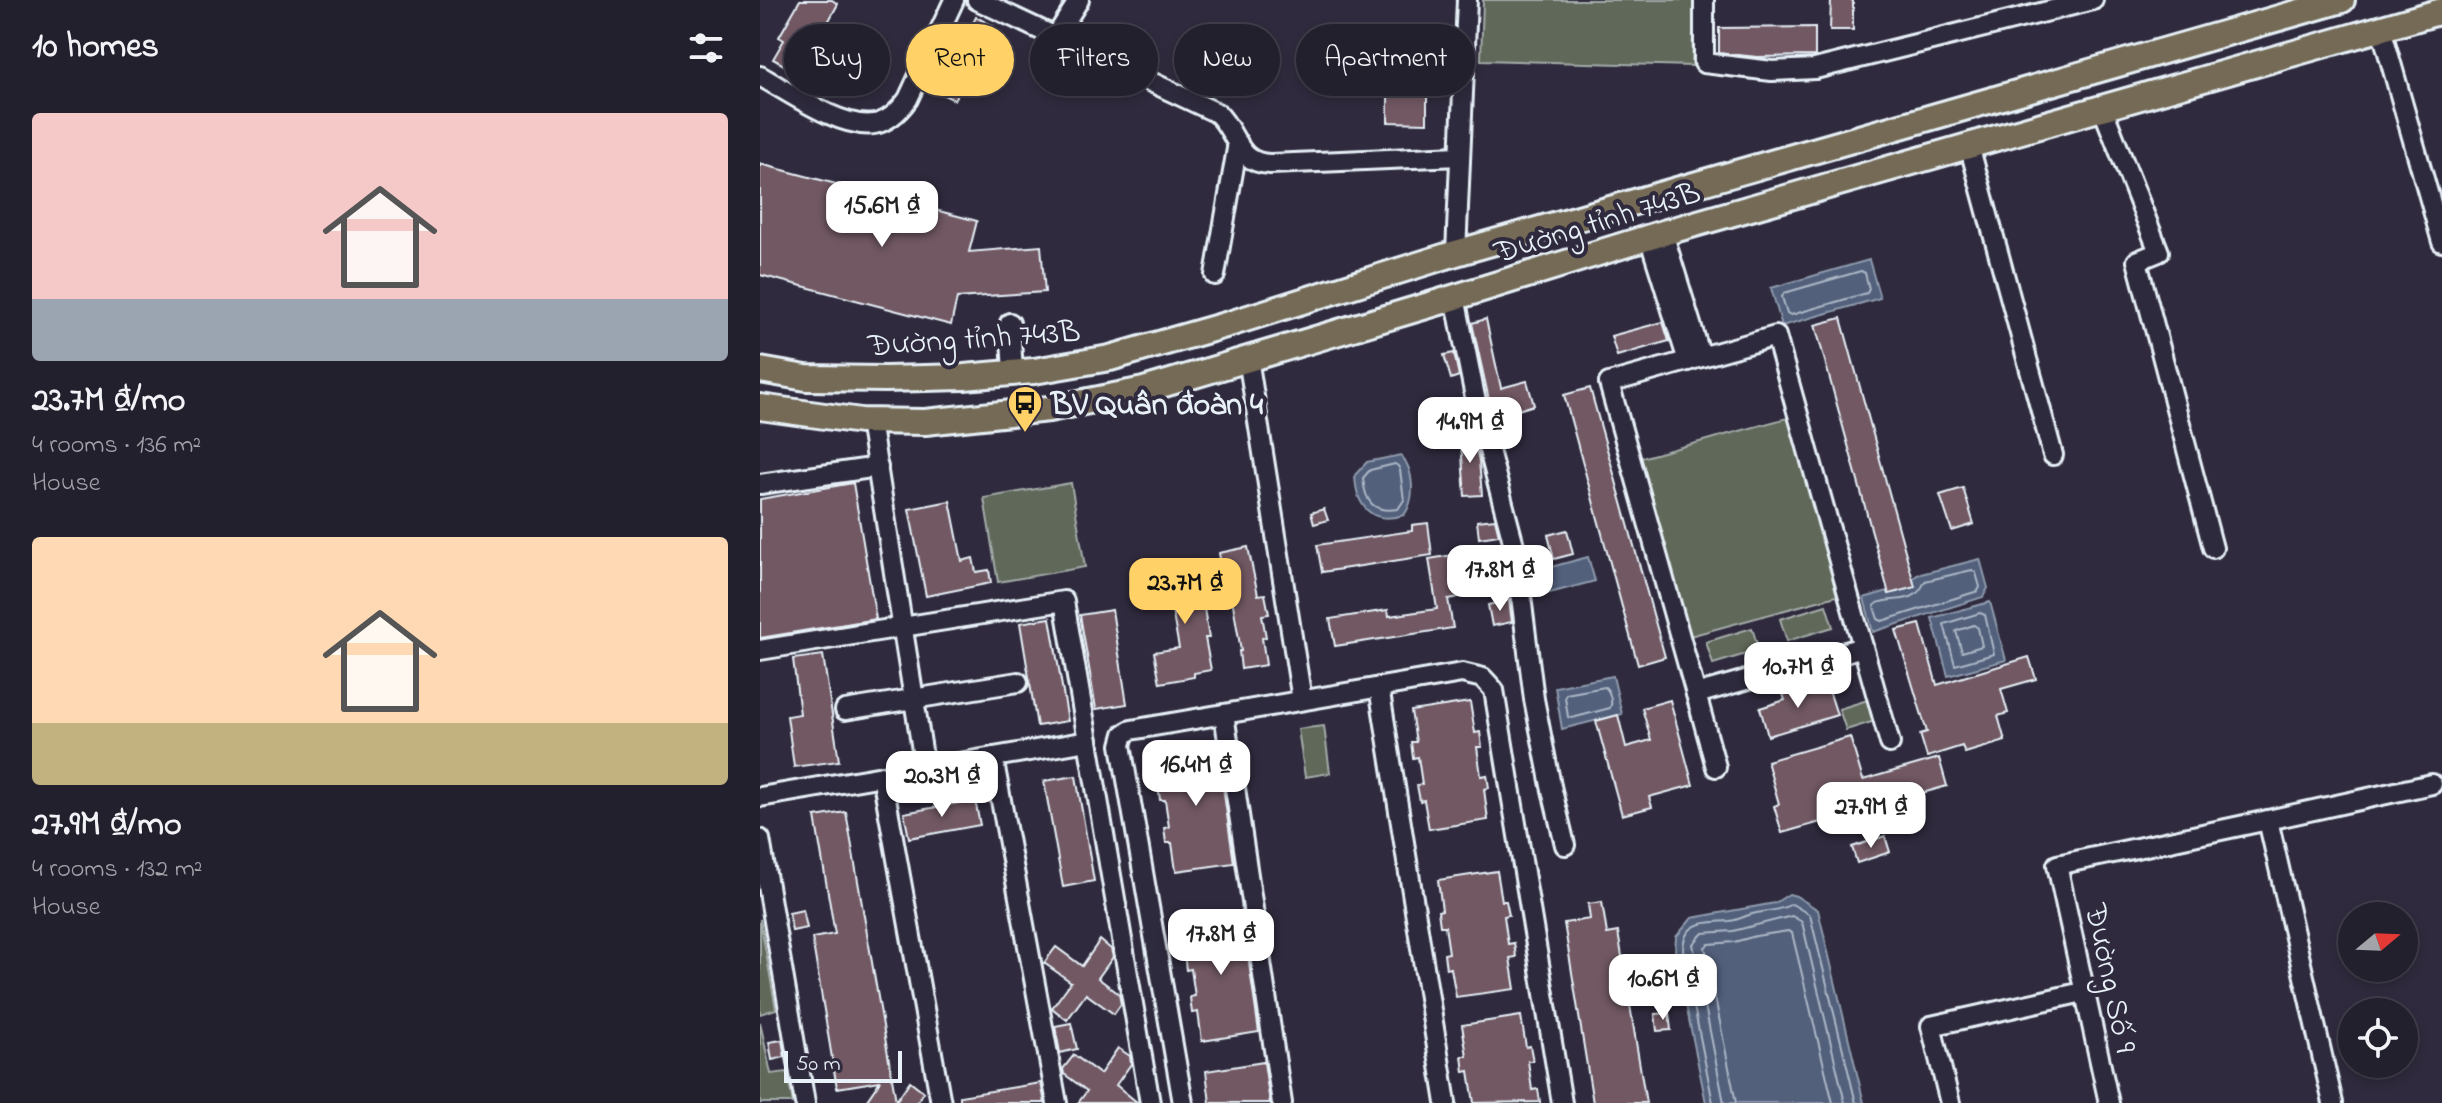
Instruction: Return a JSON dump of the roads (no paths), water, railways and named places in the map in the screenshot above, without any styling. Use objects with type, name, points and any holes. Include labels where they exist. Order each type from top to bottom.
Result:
[{"type":"main road","name":"Đường tỉnh 743B","points":[[760,370],[806,378],[964,377],[1073,366],[1110,358],[1456,253],[2342,0]]},
{"type":"main road","name":"Đường tỉnh 743B","points":[[760,407],[870,421],[925,422],[1049,409],[1144,390],[1656,235],[2442,11]]},
{"type":"main road","points":[[1455,297],[1456,253]]},
{"type":"lane","points":[[760,76],[836,117],[867,124],[882,121],[908,99],[954,0]]},
{"type":"lane","points":[[977,0],[1030,26]]},
{"type":"lane","points":[[1064,24],[1079,0]]},
{"type":"lane","points":[[1456,253],[1467,0]]},
{"type":"lane","points":[[1704,0],[1704,63],[1784,72],[1835,65],[2093,0]]},
{"type":"lane","points":[[2381,28],[2442,242]]},
{"type":"lane","points":[[1158,85],[1209,108],[1225,120],[1247,158],[1262,164],[1460,156]]},
{"type":"lane","points":[[2102,107],[2159,252],[2137,261],[2213,548]]},
{"type":"lane","points":[[1215,275],[1238,143]]},
{"type":"lane","points":[[1969,145],[2053,455]]},
{"type":"lane","points":[[1656,235],[1695,359]]},
{"type":"lane","points":[[1455,297],[1475,397],[1515,549],[1534,699],[1565,845]]},
{"type":"lane","points":[[1010,323],[1013,372]]},
{"type":"lane","points":[[1716,767],[1609,383],[1776,336],[1890,743]]},
{"type":"lane","points":[[1248,358],[1302,700]]},
{"type":"lane","points":[[870,421],[925,769]]},
{"type":"lane","points":[[760,484],[878,467]]},
{"type":"lane","points":[[760,650],[1064,601],[1150,1103]]},
{"type":"lane","points":[[1696,694],[1863,647]]},
{"type":"lane","points":[[1183,1103],[1121,741],[1124,734],[1131,730],[1462,673],[1483,678],[1494,690],[1562,1103]]},
{"type":"lane","points":[[845,710],[1018,682]]},
{"type":"lane","points":[[1379,687],[1446,1103]]},
{"type":"lane","points":[[1224,714],[1282,1103]]},
{"type":"lane","points":[[760,797],[1088,741]]},
{"type":"lane","points":[[993,757],[1057,1103]]},
{"type":"lane","points":[[882,776],[941,1103]]},
{"type":"lane","points":[[2333,1103],[2268,820],[2432,784]]},
{"type":"lane","name":"Đường Số 9","points":[[2109,1103],[2057,865],[2268,820]]},
{"type":"lane","points":[[760,839],[805,1103]]},
{"type":"lane","points":[[1950,1103],[1931,1026],[2083,992]]},
{"type":"water","points":[[1869,260],[1880,298],[1782,326],[1771,288]]},
{"type":"water","points":[[1401,455],[1411,476],[1412,493],[1408,508],[1404,515],[1375,515],[1368,511],[1359,496],[1355,475],[1367,462]]},
{"type":"water","points":[[1588,557],[1595,581],[1546,594],[1540,570]]},
{"type":"water","points":[[1980,559],[1988,588],[1983,597],[1873,632],[1864,598],[1914,587],[1913,579],[1917,575]]},
{"type":"water","points":[[1990,602],[2006,660],[1948,676],[1932,618]]},
{"type":"water","points":[[1613,676],[1622,714],[1562,729],[1555,687]]},
{"type":"water","points":[[1789,894],[1818,910],[1864,1103],[1706,1103],[1675,951],[1676,937],[1692,918],[1775,903]]},
{"type":"place","name":"BV Quân đoàn 4","points":[[1025,434]]}]
